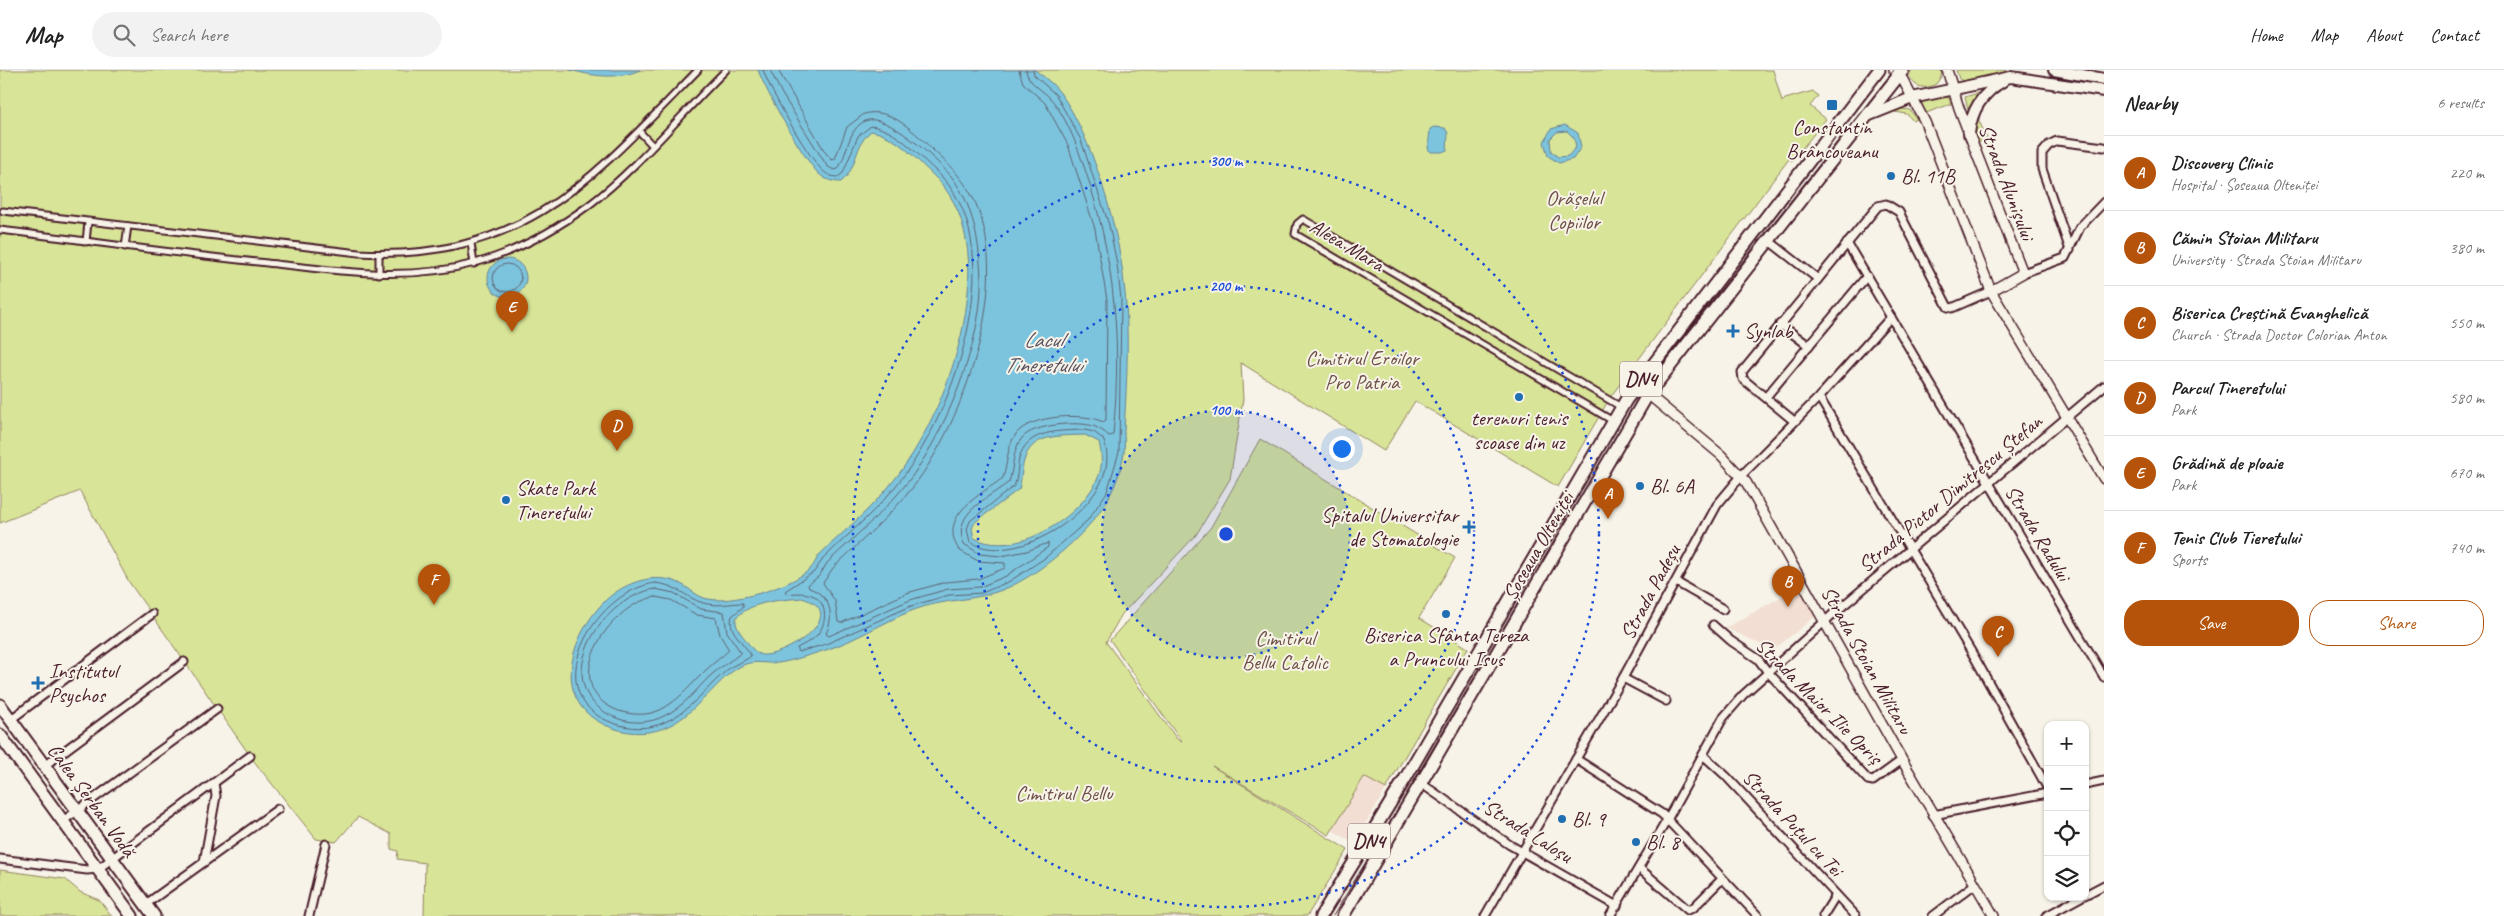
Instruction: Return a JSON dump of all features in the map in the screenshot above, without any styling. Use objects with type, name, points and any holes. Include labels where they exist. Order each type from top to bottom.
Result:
[{"type":"main road","name":"Șoseaua Olteniței","points":[[1321,916],[1406,779],[1621,408],[1879,70]]},
{"type":"main road","points":[[2054,70],[2104,79]]},
{"type":"main road","name":"Șoseaua Olteniței","points":[[1343,916],[1422,784],[1648,394],[1866,117],[1899,71]]},
{"type":"main road","points":[[1969,134],[1973,115],[1980,101],[1995,85],[2011,77]]},
{"type":"main road","points":[[1866,117],[1912,98],[2011,77],[2104,91]]},
{"type":"main road","name":"Calea Șerban Vodă","points":[[0,705],[154,916]]},
{"type":"main road","name":"Calea Șerban Vodă","points":[[0,735],[132,916]]},
{"type":"street","points":[[3,211],[379,254],[418,253],[471,243],[509,229],[574,191],[595,174],[698,70]]},
{"type":"street","name":"Strada Alunișului","points":[[1947,70],[1969,134],[2023,273],[1991,291]]},
{"type":"street","points":[[0,230],[125,247],[379,274],[420,273],[474,264],[523,245],[555,228],[590,205],[653,146],[724,71]]},
{"type":"street","points":[[1899,71],[1927,127],[1991,291],[2068,416],[2104,479]]},
{"type":"street","points":[[639,131],[653,146]]},
{"type":"street","points":[[2070,250],[2042,170],[2042,153],[2049,145],[2057,141],[2104,148]]},
{"type":"street","points":[[1794,420],[1743,379],[1744,368],[1878,206],[1890,205],[1899,212],[1948,307],[1952,308],[1991,291]]},
{"type":"street","points":[[2023,273],[2060,260],[2070,250],[2080,227],[2103,205]]},
{"type":"street","name":"Aleea Mara","points":[[1613,421],[1295,234],[1297,224],[1304,219],[1621,408]]},
{"type":"street","points":[[86,242],[88,222]]},
{"type":"street","points":[[125,247],[128,226]]},
{"type":"street","points":[[1768,240],[1818,279]]},
{"type":"street","points":[[471,243],[474,264]]},
{"type":"street","name":"Strada Radului","points":[[1847,243],[2104,677]]},
{"type":"street","points":[[379,254],[379,274]]},
{"type":"street","points":[[1766,398],[1867,276]]},
{"type":"street","name":"Strada Padeșu","points":[[1485,916],[1624,678],[1708,520],[1742,475],[1794,420],[1819,397],[1891,317]]},
{"type":"street","points":[[1780,324],[1809,346]]},
{"type":"street","name":"Strada Stoian Militaru","points":[[1637,385],[1721,455],[1742,475],[1933,815],[1994,916]]},
{"type":"street","name":"Strada Pictor Dimitrescu Ștefan","points":[[1610,916],[1667,820],[1702,755],[1732,708],[1767,671],[1825,620],[2104,386]]},
{"type":"street","points":[[1819,397],[1975,658],[2044,782]]},
{"type":"street","points":[[1676,582],[1723,609]]},
{"type":"street","points":[[10,720],[152,614]]},
{"type":"street","name":"Strada Maior Ilie Opriș","points":[[1713,625],[1731,641],[1758,659],[1868,780],[1873,781],[1902,760]]},
{"type":"street","points":[[44,766],[184,662]]},
{"type":"street","points":[[1624,678],[1666,701]]},
{"type":"street","points":[[63,821],[217,709]]},
{"type":"street","name":"Strada Puțul cu Tei","points":[[1702,755],[1726,776],[1856,916]]},
{"type":"street","points":[[0,859],[86,870],[98,869],[250,756]]},
{"type":"street","points":[[1576,759],[1658,810],[1758,916]]},
{"type":"street","points":[[2089,784],[2104,781]]},
{"type":"street","points":[[204,862],[216,796],[214,782]]},
{"type":"street","name":"Strada Laloșu","points":[[1422,784],[1522,852],[1617,906]]},
{"type":"street","points":[[1933,815],[2044,794]]},
{"type":"street","points":[[146,904],[278,809]]},
{"type":"street","points":[[309,916],[326,844]]},
{"type":"street","points":[[1639,868],[1688,910],[1693,908],[1722,879]]},
{"type":"street","points":[[1932,916],[1975,884]]},
{"type":"street","points":[[2089,893],[2104,885]]},
{"type":"street","points":[[1823,916],[1836,895]]},
{"type":"street","points":[[2046,916],[2074,901]]},
{"type":"shaded area","points":[[1796,579],[1817,615],[1773,650],[1726,628],[1779,598]]},
{"type":"shaded area","points":[[1364,776],[1386,789],[1354,843],[1332,830]]},
{"type":"green space","points":[[0,70],[1773,70],[1782,102],[1785,99],[1813,91],[1818,96],[1810,106],[1826,119],[1792,161],[1789,159],[1611,396],[1558,487],[1415,401],[1384,451],[1241,363],[1243,399],[1230,479],[1196,535],[1122,614],[1106,642],[1177,739],[1182,742],[1110,640],[1211,527],[1260,439],[1455,558],[1419,618],[1468,648],[1386,789],[1364,777],[1329,835],[1212,766],[1348,850],[1307,916],[424,916],[425,863],[397,859],[398,851],[391,849],[391,834],[358,817],[336,842],[316,839],[253,760],[129,582],[80,491],[0,523]]},
{"type":"green space","points":[[1912,70],[1942,70],[1941,77],[1936,84],[1920,87],[1914,83],[1909,75]]},
{"type":"green space","points":[[1956,70],[2008,70],[2007,72],[1963,81],[1959,79]]},
{"type":"green space","points":[[1978,93],[1968,110],[1965,97]]},
{"type":"green space","points":[[1945,97],[1949,98],[1951,104],[1926,113],[1921,102]]},
{"type":"green space","points":[[1895,108],[1910,110],[1917,119],[1913,121],[1907,114],[1895,112]]},
{"type":"green space","points":[[1979,112],[1979,121],[1987,138],[1978,143],[1974,132],[1974,113]]},
{"type":"green space","points":[[0,870],[65,879],[80,892],[99,900],[112,916],[0,916]]},
{"type":"water","points":[[570,70],[640,70],[623,75],[605,76]]},
{"type":"water","name":"Lacul Tineretului","points":[[758,70],[1035,70],[1055,87],[1072,111],[1092,156],[1109,206],[1120,254],[1127,333],[1123,458],[1113,489],[1093,520],[1051,561],[1021,581],[983,596],[935,604],[911,611],[848,641],[790,661],[778,663],[756,662],[743,665],[726,677],[684,716],[666,727],[638,733],[624,731],[610,727],[591,716],[578,702],[572,686],[571,668],[575,649],[583,631],[594,614],[615,593],[641,581],[660,578],[670,580],[704,598],[715,600],[744,597],[776,588],[790,582],[812,568],[818,556],[880,497],[898,475],[918,445],[936,409],[952,368],[963,325],[969,281],[966,240],[955,204],[932,174],[896,142],[880,133],[871,131],[862,143],[846,177],[841,182],[824,178],[804,155]],"holes":[[[1085,435],[1099,442],[1101,466],[1097,480],[1088,495],[1076,508],[1044,532],[1026,539],[1008,543],[991,543],[974,538],[972,529],[974,523],[1019,489],[1025,458],[1035,444],[1058,436]],[[802,598],[816,605],[821,614],[818,623],[810,633],[786,649],[773,654],[759,654],[752,648],[738,629],[736,618],[750,608],[767,602]]]},
{"type":"water","points":[[1565,125],[1578,133],[1581,147],[1573,159],[1559,163],[1548,156],[1544,142],[1551,129]],"holes":[[[1567,131],[1574,138],[1576,147],[1568,156],[1558,157],[1551,151],[1550,139],[1557,132]]]},
{"type":"water","points":[[1434,127],[1445,128],[1448,133],[1447,150],[1431,152],[1428,149],[1430,129]]},
{"type":"water","points":[[507,259],[520,265],[526,278],[520,291],[507,297],[494,291],[488,278],[494,265]]},
{"type":"tram line","points":[[1333,916],[1423,768],[1635,403],[1691,327],[1894,70]]},
{"type":"place","name":"Constantin Brâncoveanu","points":[[1832,105]]},
{"type":"place","name":"Bl. 11B","points":[[1891,176]]},
{"type":"place","name":"Synlab","points":[[1733,331]]},
{"type":"place","name":"Grădină de ploaie","points":[[512,332]]},
{"type":"place","name":"terenuri tenis scoase din uz","points":[[1519,397]]},
{"type":"place","name":"Parcul Tineretului","points":[[617,451]]},
{"type":"place","name":"Bl. 6A","points":[[1640,486]]},
{"type":"place","name":"Skate Park Tineretului","points":[[506,500]]},
{"type":"place","name":"Discovery Clinic","points":[[1608,519]]},
{"type":"place","name":"Spitalul Universitar de Stomatologie","points":[[1469,527]]},
{"type":"place","name":"Tenis Club Tieretului","points":[[434,605]]},
{"type":"place","name":"Cămin Stoian Militaru","points":[[1788,607]]},
{"type":"place","name":"Biserica Sfânta Tereza a Pruncului Isus","points":[[1446,614]]},
{"type":"place","name":"Biserica Creștină Evanghelică","points":[[1998,657]]},
{"type":"place","name":"Institutul Psychos","points":[[38,683]]},
{"type":"place","name":"Bl. 9","points":[[1562,819]]},
{"type":"place","name":"Bl. 8","points":[[1636,842]]},
{"type":"park label","name":"Orășelul Copiilor","points":[[1574,210]]},
{"type":"park label","name":"Cimitirul Eroilor Pro Patria","points":[[1362,370]]},
{"type":"park label","name":"Cimitirul Bellu Catolic","points":[[1285,650]]},
{"type":"park label","name":"Cimitirul Bellu","points":[[1064,793]]}]
